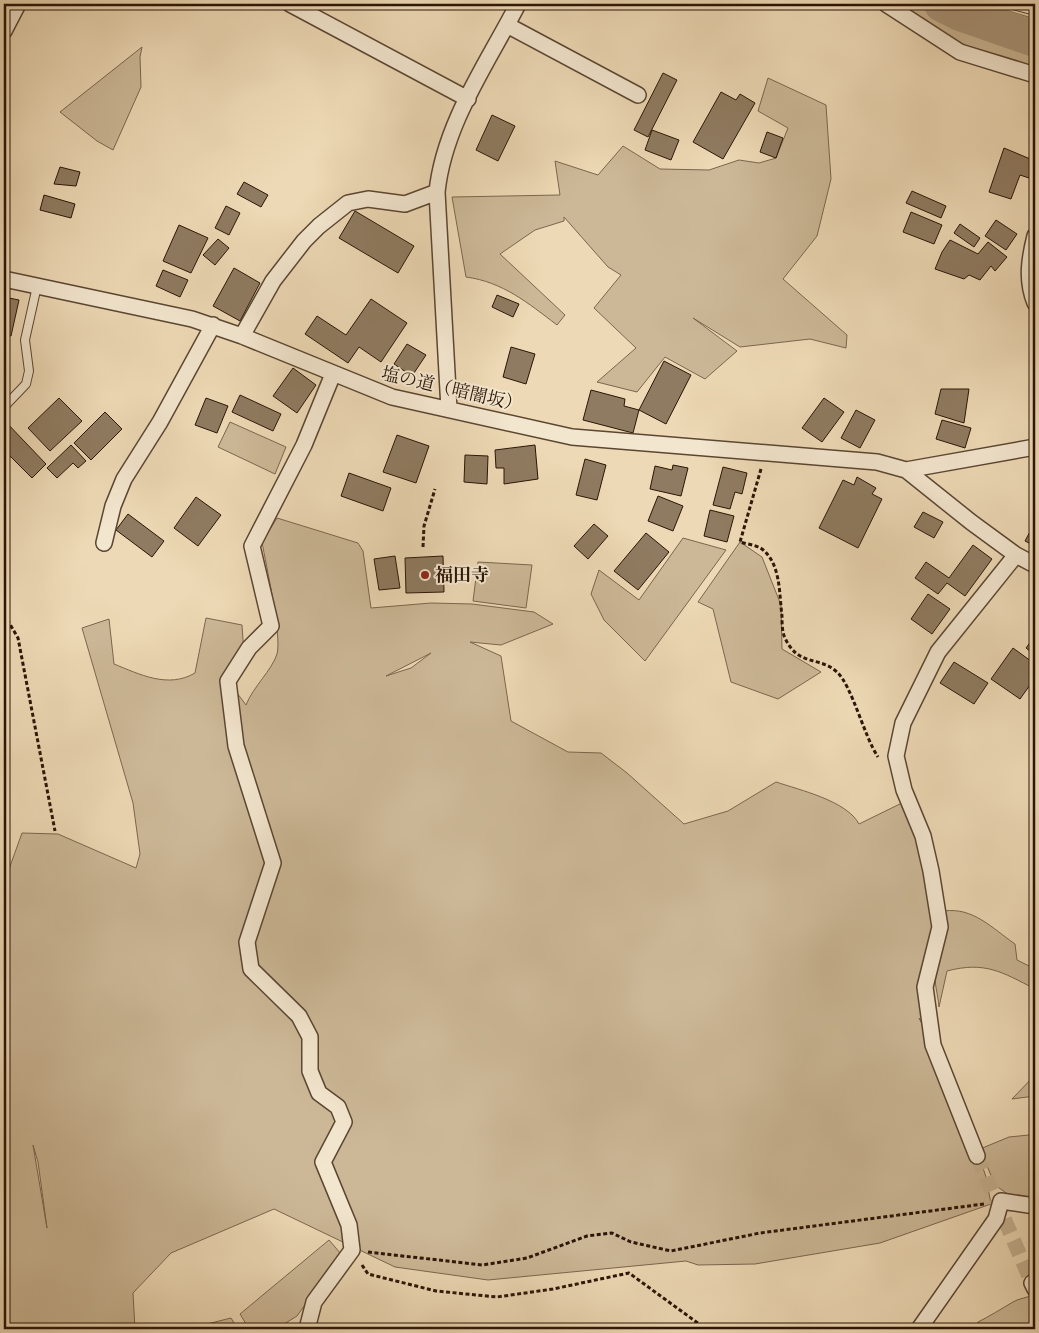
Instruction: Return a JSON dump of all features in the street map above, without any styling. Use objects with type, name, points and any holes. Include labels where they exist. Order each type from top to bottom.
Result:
[{"type":"street","points":[[4,31],[18,4]]},
{"type":"street","points":[[290,4],[468,99]]},
{"type":"street","points":[[449,409],[437,192],[444,150],[468,99],[518,4]]},
{"type":"street","points":[[886,4],[960,52],[1035,75]]},
{"type":"street","points":[[507,25],[638,95]]},
{"type":"street","points":[[242,336],[273,281],[304,240],[348,203],[368,199],[405,204],[437,192]]},
{"type":"street","points":[[1035,236],[1028,261],[1030,291],[1035,303]]},
{"type":"street","name":"塩の道（暗闇坂）","points":[[4,279],[214,325],[392,397],[572,437],[877,462],[906,470]]},
{"type":"street","points":[[104,543],[124,479],[160,422],[214,325]]},
{"type":"street","points":[[307,1329],[314,1302],[352,1250],[349,1225],[323,1162],[344,1122],[338,1107],[319,1093],[310,1071],[310,1038],[299,1016],[251,968],[247,942],[274,863],[236,746],[228,681],[249,648],[271,626],[252,546],[304,445],[333,374]]},
{"type":"street","points":[[906,470],[1035,447]]},
{"type":"street","points":[[906,470],[1016,555],[1035,565]]},
{"type":"street","points":[[977,1156],[933,1045],[925,987],[940,927],[923,836],[900,774],[896,756],[903,723],[938,652],[1016,555]]},
{"type":"street","points":[[919,1329],[996,1218],[1001,1201],[1035,1206]]},
{"type":"lane","points":[[1009,4],[1035,11]]},
{"type":"lane","points":[[4,407],[26,384],[29,371],[25,340],[37,286]]},
{"type":"path","points":[[765,454],[740,542],[761,548],[773,561],[778,577],[784,637],[791,648],[805,660],[829,666],[838,673],[847,688],[870,745],[879,759],[900,774]]},
{"type":"path","points":[[423,547],[424,526],[435,489]]},
{"type":"path","points":[[4,614],[18,638],[55,831]]},
{"type":"path","points":[[352,1250],[482,1265],[527,1258],[587,1236],[612,1233],[631,1242],[671,1251],[760,1233],[1001,1201]]},
{"type":"path","points":[[352,1250],[368,1274],[436,1291],[498,1297],[553,1289],[629,1273],[706,1329]]},
{"type":"shaded area","points":[[873,4],[986,4],[1035,19],[1035,73],[925,29]]},
{"type":"shaded area","points":[[142,47],[140,57],[141,87],[113,150],[97,141],[60,112]]},
{"type":"shaded area","points":[[768,78],[826,105],[831,179],[817,236],[783,279],[847,335],[846,348],[810,339],[740,347],[693,318],[737,351],[705,379],[665,357],[637,392],[597,382],[636,348],[594,308],[621,275],[608,267],[564,217],[564,221],[535,230],[500,254],[565,315],[557,325],[525,301],[503,289],[466,277],[452,197],[560,195],[555,161],[598,175],[623,146],[660,169],[709,170],[739,160],[759,163],[776,158],[788,128],[758,111]]},
{"type":"shaded area","points":[[230,422],[286,447],[275,474],[218,447]]},
{"type":"shaded area","points":[[277,518],[358,543],[363,551],[371,608],[431,603],[472,604],[534,612],[553,624],[501,645],[470,642],[501,656],[511,721],[568,752],[601,753],[627,773],[684,824],[728,811],[776,782],[822,797],[834,803],[853,816],[859,824],[908,800],[944,911],[964,912],[990,925],[1015,944],[1017,960],[1035,969],[1035,989],[993,970],[972,967],[947,971],[939,1007],[935,971],[926,1030],[919,1018],[957,1090],[986,1177],[991,1204],[880,1243],[755,1264],[698,1265],[686,1261],[488,1280],[395,1267],[274,1209],[171,1253],[133,1293],[135,1329],[4,1329],[4,883],[22,833],[58,834],[136,868],[140,854],[133,803],[82,628],[109,619],[114,664],[154,678],[174,680],[185,678],[195,673],[206,618],[242,625],[244,655],[228,681],[246,705],[275,660],[278,645],[276,617],[262,542]],"holes":[[[431,653],[411,668],[386,676]],[[33,1145],[38,1162],[47,1228]]]},
{"type":"shaded area","points":[[683,538],[726,550],[645,661],[604,620],[591,594],[599,570],[639,600]]},
{"type":"shaded area","points":[[740,542],[762,557],[781,605],[782,649],[821,672],[778,699],[731,682],[713,609],[698,602]]},
{"type":"shaded area","points":[[478,562],[532,565],[526,608],[473,601]]},
{"type":"shaded area","points":[[1035,1075],[1035,1096],[1012,1099]]},
{"type":"shaded area","points":[[1035,1135],[1035,1198],[1009,1195],[995,1185],[980,1149],[1009,1137]]},
{"type":"shaded area","points":[[329,1240],[341,1254],[297,1316],[276,1329],[249,1329],[240,1314]]},
{"type":"shaded area","points":[[1035,1294],[1035,1329],[975,1329],[978,1322],[1015,1301]]},
{"type":"shaded area","points":[[231,1318],[238,1329],[187,1329]]},
{"type":"building","points":[[663,73],[677,80],[648,137],[634,130]]},
{"type":"building","points":[[721,92],[736,100],[740,94],[755,103],[723,159],[693,142]]},
{"type":"building","points":[[492,115],[515,126],[498,161],[476,150]]},
{"type":"building","points":[[652,130],[679,140],[671,160],[645,150]]},
{"type":"building","points":[[767,132],[783,138],[776,158],[760,152]]},
{"type":"building","points":[[1004,148],[1035,161],[1035,180],[1020,175],[1011,199],[989,192]]},
{"type":"building","points":[[60,167],[80,172],[76,186],[54,184]]},
{"type":"building","points":[[244,182],[268,195],[261,207],[237,194]]},
{"type":"building","points":[[912,191],[946,206],[941,218],[906,203]]},
{"type":"building","points":[[44,195],[75,204],[71,218],[40,210]]},
{"type":"building","points":[[226,206],[240,213],[229,235],[215,228]]},
{"type":"building","points":[[355,211],[414,246],[398,273],[339,238]]},
{"type":"building","points":[[911,212],[942,225],[934,244],[903,232]]},
{"type":"building","points":[[996,220],[1017,234],[1006,250],[985,236]]},
{"type":"building","points":[[960,224],[980,238],[974,247],[954,233]]},
{"type":"building","points":[[179,225],[208,238],[191,273],[163,261]]},
{"type":"building","points":[[218,239],[229,248],[215,265],[203,255]]},
{"type":"building","points":[[950,240],[978,254],[988,242],[1007,257],[995,271],[991,266],[980,280],[969,275],[964,279],[935,269],[942,252]]},
{"type":"building","points":[[234,268],[260,283],[240,321],[213,306]]},
{"type":"building","points":[[163,270],[188,280],[180,297],[156,286]]},
{"type":"building","points":[[497,295],[519,304],[513,317],[492,307]]},
{"type":"building","points":[[4,297],[19,300],[11,336],[4,335]]},
{"type":"building","points":[[371,299],[407,323],[381,362],[359,347],[348,363],[305,334],[317,316],[346,335]]},
{"type":"building","points":[[407,344],[426,355],[412,376],[394,364]]},
{"type":"building","points":[[511,347],[535,354],[526,384],[503,377]]},
{"type":"building","points":[[664,361],[691,375],[666,424],[639,410]]},
{"type":"building","points":[[293,368],[316,385],[297,413],[273,396]]},
{"type":"building","points":[[941,389],[969,389],[964,423],[935,414]]},
{"type":"building","points":[[591,390],[625,399],[624,406],[639,410],[633,433],[583,420]]},
{"type":"building","points":[[240,395],[281,414],[273,431],[232,412]]},
{"type":"building","points":[[59,398],[82,421],[50,451],[28,428]]},
{"type":"building","points":[[206,398],[228,406],[217,433],[195,425]]},
{"type":"building","points":[[824,398],[844,412],[822,442],[802,428]]},
{"type":"building","points":[[856,410],[875,420],[860,448],[841,438]]},
{"type":"building","points":[[105,412],[122,429],[91,460],[74,443]]},
{"type":"building","points":[[4,420],[46,464],[32,478],[10,456],[6,460],[4,458]]},
{"type":"building","points":[[942,420],[971,428],[965,448],[936,439]]},
{"type":"building","points":[[397,435],[429,446],[416,483],[383,472]]},
{"type":"building","points":[[71,445],[86,461],[78,468],[73,463],[57,478],[47,468]]},
{"type":"building","points":[[535,445],[538,479],[504,484],[504,468],[496,468],[495,450]]},
{"type":"building","points":[[465,455],[488,456],[487,484],[464,482]]},
{"type":"building","points":[[585,459],[606,465],[597,500],[576,495]]},
{"type":"building","points":[[673,465],[688,468],[681,496],[650,489],[655,466],[672,470]]},
{"type":"building","points":[[723,467],[747,473],[742,494],[735,492],[730,509],[713,505]]},
{"type":"building","points":[[349,473],[391,488],[383,511],[341,496]]},
{"type":"building","points":[[857,477],[876,488],[872,494],[882,499],[858,548],[819,528],[843,480],[854,485]]},
{"type":"building","points":[[658,496],[683,506],[673,531],[648,521]]},
{"type":"building","points":[[196,497],[221,515],[198,546],[174,528]]},
{"type":"building","points":[[710,510],[734,516],[727,542],[704,536]]},
{"type":"building","points":[[923,512],[943,522],[934,538],[914,527]]},
{"type":"building","points":[[128,514],[164,541],[152,557],[116,530]]},
{"type":"building","points":[[594,524],[608,536],[588,559],[574,546]]},
{"type":"building","points":[[1033,526],[1035,527],[1035,546],[1025,541]]},
{"type":"building","points":[[646,533],[669,552],[638,590],[614,571]]},
{"type":"building","points":[[973,545],[992,559],[965,596],[947,583],[938,594],[915,578],[926,562],[949,578]]},
{"type":"building","points":[[395,556],[400,588],[379,590],[374,559]]},
{"type":"building","name":"福田寺","points":[[443,556],[444,592],[406,593],[405,558]]},
{"type":"building","points":[[928,594],[950,609],[932,634],[911,619]]},
{"type":"building","points":[[1035,636],[1035,655],[1026,648]]},
{"type":"building","points":[[1013,648],[1035,664],[1035,678],[1020,699],[991,679]]},
{"type":"building","points":[[954,662],[988,683],[974,704],[940,683]]},
{"type":"waterway","points":[[942,4],[960,13],[1035,39]]},
{"type":"tunnel","points":[[977,1156],[1032,1283]]},
{"type":"place","name":"福田寺","points":[[425,575]]}]
